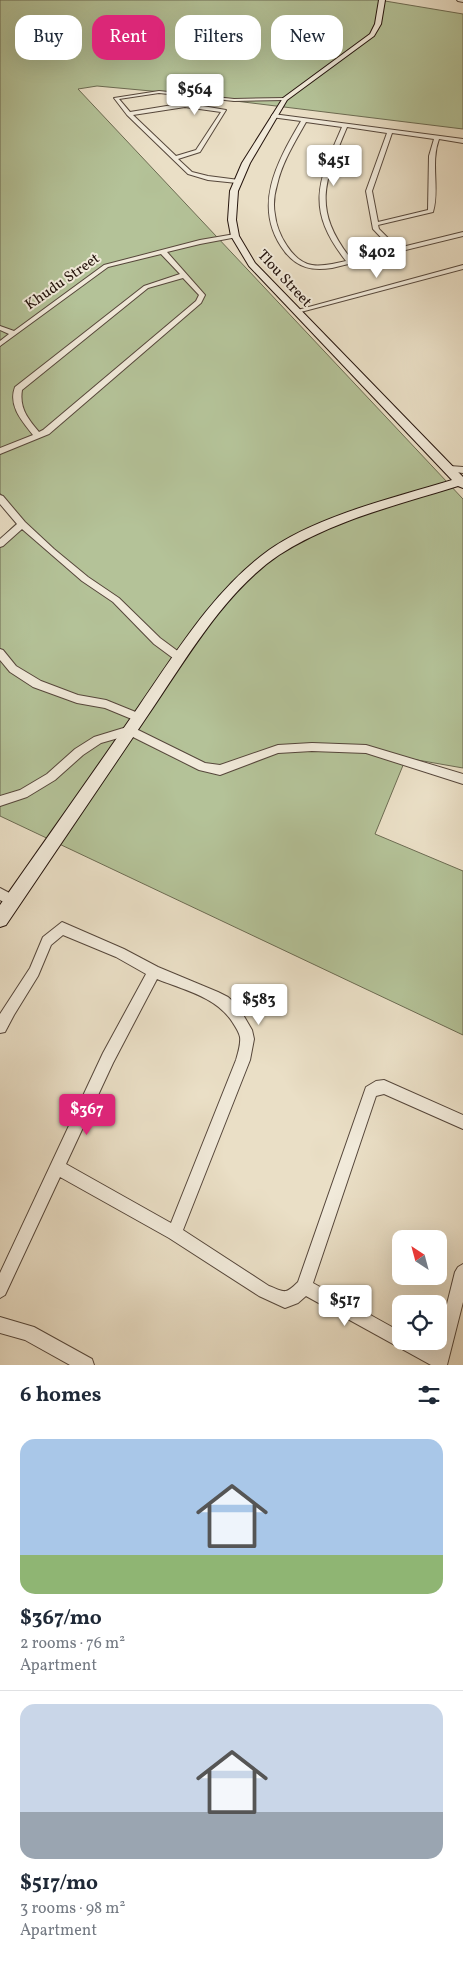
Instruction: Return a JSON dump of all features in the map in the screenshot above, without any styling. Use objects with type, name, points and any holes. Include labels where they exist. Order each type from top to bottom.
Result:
[{"type":"street","name":"Tlou Street","points":[[382,0],[378,24],[372,35],[285,99],[273,116],[237,181],[232,204],[235,236],[252,264],[450,470],[462,478]]},
{"type":"street","points":[[237,181],[208,178],[190,173],[116,98],[159,92],[234,100],[285,99]]},
{"type":"street","points":[[130,114],[185,105],[224,111],[198,151],[174,158]]},
{"type":"street","points":[[273,116],[463,141]]},
{"type":"street","points":[[304,121],[278,169],[271,199],[274,230],[293,258],[302,266],[323,268],[463,234]]},
{"type":"street","points":[[345,126],[326,170],[321,200],[328,232],[336,247],[350,262]]},
{"type":"street","points":[[390,132],[370,186],[375,224],[380,234],[396,250]]},
{"type":"street","points":[[375,224],[432,211],[430,170],[433,146],[437,138]]},
{"type":"street","name":"Khudu Street","points":[[0,344],[106,266],[235,236]]},
{"type":"street","points":[[0,451],[38,436],[74,410],[199,302],[202,295],[163,252]]},
{"type":"street","points":[[297,311],[462,269]]},
{"type":"street","points":[[38,436],[20,414],[16,397],[18,388],[146,288],[185,275]]},
{"type":"street","points":[[0,328],[14,333]]},
{"type":"street","points":[[0,919],[180,658],[216,608],[238,584],[259,564],[286,544],[321,526],[462,478]]},
{"type":"street","points":[[0,498],[22,524],[66,564],[128,610],[157,641],[180,658]]},
{"type":"street","points":[[0,544],[22,524]]},
{"type":"street","points":[[0,653],[13,669],[37,684],[77,700],[106,704],[139,718]]},
{"type":"street","points":[[0,801],[23,794],[51,777],[79,752],[98,740],[130,730],[203,767],[220,770],[278,748],[366,749],[463,779]]},
{"type":"street","points":[[0,894],[13,901]]},
{"type":"street","points":[[0,1027],[8,1010],[34,972],[47,941],[62,928],[120,953],[154,972],[214,996],[223,1002],[240,1022],[247,1039],[243,1060],[174,1233]]},
{"type":"street","points":[[0,1290],[108,1058],[154,972]]},
{"type":"street","points":[[56,1167],[174,1233],[264,1291],[285,1300],[293,1298],[304,1287],[371,1092],[376,1088],[384,1087],[463,1122]]},
{"type":"street","points":[[418,1350],[440,1363],[463,1272]]},
{"type":"street","points":[[304,1287],[392,1335]]},
{"type":"street","points":[[0,1325],[28,1333],[86,1365]]},
{"type":"green space","points":[[0,0],[379,0],[463,14],[463,129],[162,92],[97,86],[78,89],[463,499],[463,768],[406,758],[375,834],[463,871],[463,1035],[0,816],[0,539],[21,519],[0,493]]}]
